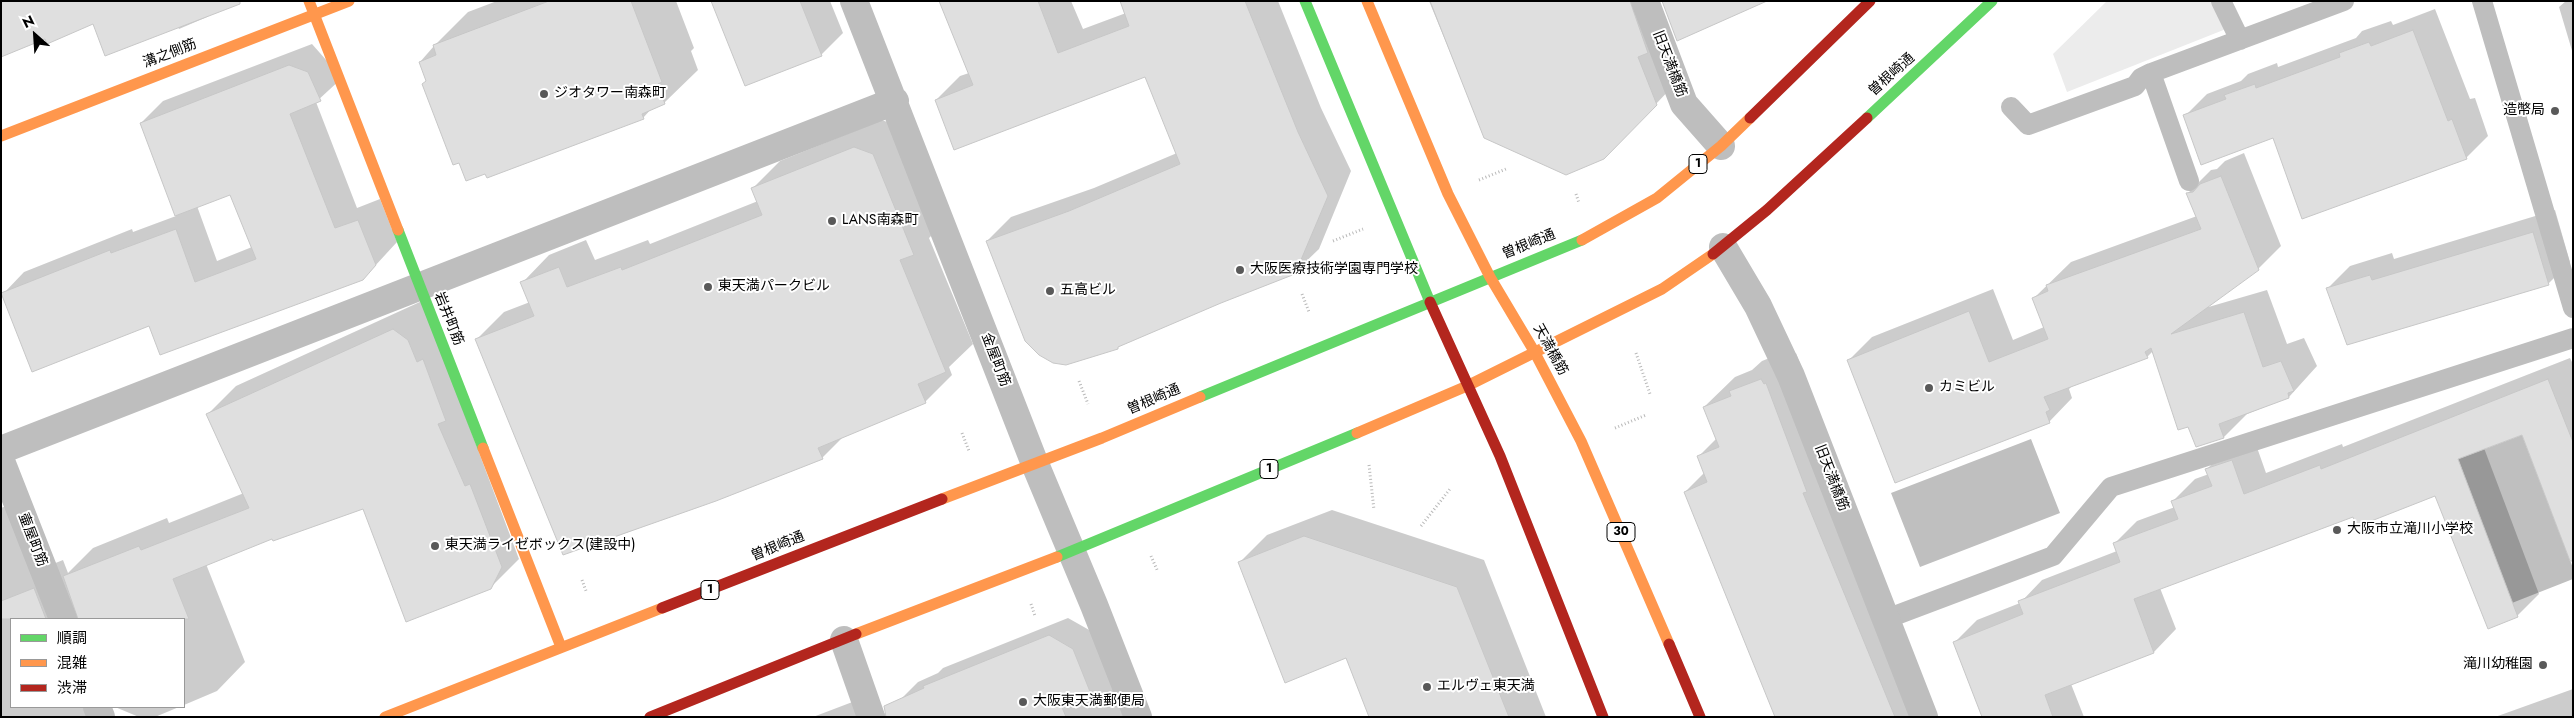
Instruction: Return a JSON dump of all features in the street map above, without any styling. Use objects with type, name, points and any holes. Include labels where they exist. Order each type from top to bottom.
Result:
[{"type":"main road","name":"岩井町筋","points":[[308,1],[561,647]]},
{"type":"main road","name":"溝之側筋","points":[[1,136],[349,1]]},
{"type":"main road","points":[[1305,1],[1430,302],[1500,456],[1602,717]]},
{"type":"main road","name":"天満橋筋","points":[[1367,1],[1448,194],[1490,277],[1534,352],[1581,441],[1700,717]]},
{"type":"main road","name":"曽根崎通","points":[[385,717],[1102,438],[1314,348],[1592,236],[1657,198],[1721,146],[1870,1]]},
{"type":"main road","name":"曽根崎通","points":[[650,717],[935,602],[1072,552],[1467,386],[1662,289],[1722,247],[1767,210],[1945,47],[1992,1]]},
{"type":"street","name":"金屋町筋","points":[[854,1],[895,101],[1035,464],[1138,717]]},
{"type":"street","name":"旧天満橋筋","points":[[1645,1],[1684,104],[1721,146]]},
{"type":"street","points":[[1,450],[895,101]]},
{"type":"street","name":"旧天満橋筋","points":[[1722,247],[1758,306],[1790,376],[1924,717]]},
{"type":"street","name":"壷屋町筋","points":[[1,461],[63,618]]},
{"type":"street","points":[[844,640],[871,717]]},
{"type":"lane","points":[[2221,1],[2240,40]]},
{"type":"lane","points":[[2011,107],[2028,125],[2135,86],[2141,78],[2151,73],[2344,1]]},
{"type":"lane","points":[[2482,1],[2573,308]]},
{"type":"lane","points":[[2151,73],[2189,181]]},
{"type":"lane","points":[[1886,619],[2053,556],[2111,487],[2573,338]]},
{"type":"path","points":[[1471,184],[1506,168]]},
{"type":"path","points":[[1576,194],[1580,206]]},
{"type":"path","points":[[1334,241],[1371,225]]},
{"type":"path","points":[[1302,294],[1312,317]]},
{"type":"path","points":[[1636,353],[1650,394]]},
{"type":"path","points":[[1078,381],[1088,404]]},
{"type":"path","points":[[1615,428],[1646,415]]},
{"type":"path","points":[[962,433],[970,452]]},
{"type":"path","points":[[1369,465],[1374,510]]},
{"type":"path","points":[[1421,526],[1450,490]]},
{"type":"path","points":[[1147,548],[1158,572]]},
{"type":"path","points":[[582,580],[586,591]]},
{"type":"shaded area","points":[[2107,1],[2217,1],[2231,27],[2067,92],[2053,54]]},
{"type":"shaded area","points":[[2522,435],[2573,568],[2573,579],[2512,603],[2458,459]]},
{"type":"shaded area","points":[[2031,439],[2060,513],[1920,567],[1891,493]]},
{"type":"building","points":[[1,1],[240,1],[240,4],[105,56],[93,24],[47,44],[45,39],[1,57]]},
{"type":"building","name":"ジオタワー南森町","points":[[549,1],[631,1],[662,82],[658,84],[665,104],[642,114],[644,119],[487,178],[485,174],[466,181],[459,163],[453,165],[422,84],[426,81],[419,62],[436,55],[433,45]]},
{"type":"building","points":[[711,1],[800,1],[822,56],[745,86]]},
{"type":"building","points":[[939,1],[1038,1],[1058,53],[1129,26],[1120,1],[1245,1],[1298,132],[1328,196],[1295,274],[1221,303],[1118,347],[1118,349],[1066,365],[1053,363],[1039,355],[1025,341],[986,241],[1069,211],[1180,164],[1145,77],[954,150],[935,100],[973,85]]},
{"type":"building","points":[[1430,1],[1630,1],[1648,53],[1638,57],[1657,105],[1604,159],[1566,175],[1484,138]]},
{"type":"building","points":[[1662,1],[1767,1],[1677,41]]},
{"type":"building","points":[[2413,30],[2448,121],[2452,119],[2467,159],[2302,219],[2273,138],[2201,165],[2183,115],[2226,99],[2224,95],[2255,84],[2256,88],[2340,57],[2339,53],[2369,42],[2371,46]]},
{"type":"building","points":[[289,65],[308,72],[321,101],[290,114],[335,228],[358,220],[376,265],[363,280],[160,355],[149,326],[32,372],[1,293],[110,250],[111,253],[176,229],[195,282],[256,259],[230,195],[175,216],[140,123]]},
{"type":"building","points":[[854,147],[873,154],[914,255],[900,260],[946,372],[918,384],[926,403],[818,448],[823,459],[716,501],[563,555],[475,339],[534,316],[520,282],[559,267],[567,287],[621,267],[622,270],[762,215],[751,188]]},
{"type":"building","points":[[2221,176],[2259,270],[2171,334],[2244,312],[2263,367],[2281,361],[2294,391],[2288,393],[2289,398],[2219,424],[2224,438],[2196,447],[2188,427],[2178,430],[2151,348],[2145,352],[2148,358],[2044,397],[2050,410],[2046,412],[2050,423],[1895,483],[1847,360],[1969,311],[1989,362],[2048,339],[2032,298],[2048,291],[2046,285],[2201,229],[2186,193],[2193,192],[2200,184]]},
{"type":"building","points":[[2533,232],[2549,285],[2347,345],[2326,288],[2370,275],[2372,280]]},
{"type":"building","points":[[393,329],[408,340],[417,362],[423,359],[446,421],[438,424],[465,486],[470,484],[502,567],[491,589],[406,622],[363,509],[273,541],[272,539],[173,579],[189,619],[78,618],[63,576],[139,546],[141,550],[249,508],[206,414]]},
{"type":"building","points":[[1761,379],[1764,384],[1766,383],[1807,492],[1803,493],[1895,717],[1775,717],[1684,492],[1707,482],[1697,456],[1719,447],[1703,407],[1731,396],[1729,391]]},
{"type":"building","points":[[2548,379],[2573,442],[2573,561],[2570,561],[2522,435],[2458,459],[2518,617],[2488,629],[2435,496],[2356,527],[2353,517],[2134,599],[2154,653],[2045,695],[2053,717],[1982,717],[1953,642],[2023,614],[2018,601],[2120,562],[2113,543],[2178,519],[2171,501],[2212,486],[2205,469],[2232,460],[2244,494],[2320,465],[2321,469]]},
{"type":"building","points":[[1304,536],[1457,587],[1509,717],[1369,717],[1346,658],[1285,683],[1238,562]]},
{"type":"building","points":[[34,588],[46,618],[1,619],[1,601]]},
{"type":"building","points":[[1049,635],[1073,649],[1091,694],[1061,705],[1066,717],[886,717],[884,706],[924,688],[923,686]]},
{"type":"traffic: fast","points":[[1305,1],[1430,302]]},
{"type":"traffic: fast","points":[[1867,118],[1992,1]]},
{"type":"traffic: fast","points":[[398,230],[483,448]]},
{"type":"traffic: fast","points":[[1200,397],[1582,240]]},
{"type":"traffic: fast","points":[[1057,557],[1357,433]]},
{"type":"traffic: slow","points":[[309,1],[398,230]]},
{"type":"traffic: slow","points":[[1,136],[349,1]]},
{"type":"traffic: slow","points":[[1367,1],[1448,194],[1490,277]]},
{"type":"traffic: slow","points":[[1582,240],[1657,198],[1721,146],[1750,118]]},
{"type":"traffic: slow","points":[[1357,433],[1467,386],[1662,289],[1713,254]]},
{"type":"traffic: slow","points":[[1490,277],[1534,351],[1581,441],[1669,644]]},
{"type":"traffic: slow","points":[[942,499],[1102,438],[1200,397]]},
{"type":"traffic: slow","points":[[483,448],[561,647]]},
{"type":"traffic: slow","points":[[856,634],[1057,557]]},
{"type":"traffic: slow","points":[[385,717],[662,608]]},
{"type":"traffic: jam","points":[[1750,118],[1870,1]]},
{"type":"traffic: jam","points":[[1713,254],[1767,210],[1867,118]]},
{"type":"traffic: jam","points":[[1430,302],[1500,456],[1603,717]]},
{"type":"traffic: jam","points":[[662,608],[942,499]]},
{"type":"traffic: jam","points":[[650,717],[856,634]]},
{"type":"traffic: jam","points":[[1669,644],[1700,717]]},
{"type":"place","name":"ジオタワー南森町","points":[[544,94]]},
{"type":"place","name":"造幣局","points":[[2555,111]]},
{"type":"place","name":"LANS南森町","points":[[832,221]]},
{"type":"place","name":"大阪医療技術学園専門学校","points":[[1240,270]]},
{"type":"place","name":"東天満パークビル","points":[[708,287]]},
{"type":"place","name":"五高ビル","points":[[1050,291]]},
{"type":"place","name":"カミビル","points":[[1929,388]]},
{"type":"place","name":"大阪市立滝川小学校","points":[[2337,530]]},
{"type":"place","name":"東天満ライゼボックス(建設中)","points":[[435,546]]},
{"type":"place","name":"滝川幼稚園","points":[[2543,665]]},
{"type":"place","name":"エルヴェ東天満","points":[[1427,687]]},
{"type":"place","name":"大阪東天満郵便局","points":[[1023,702]]}]
